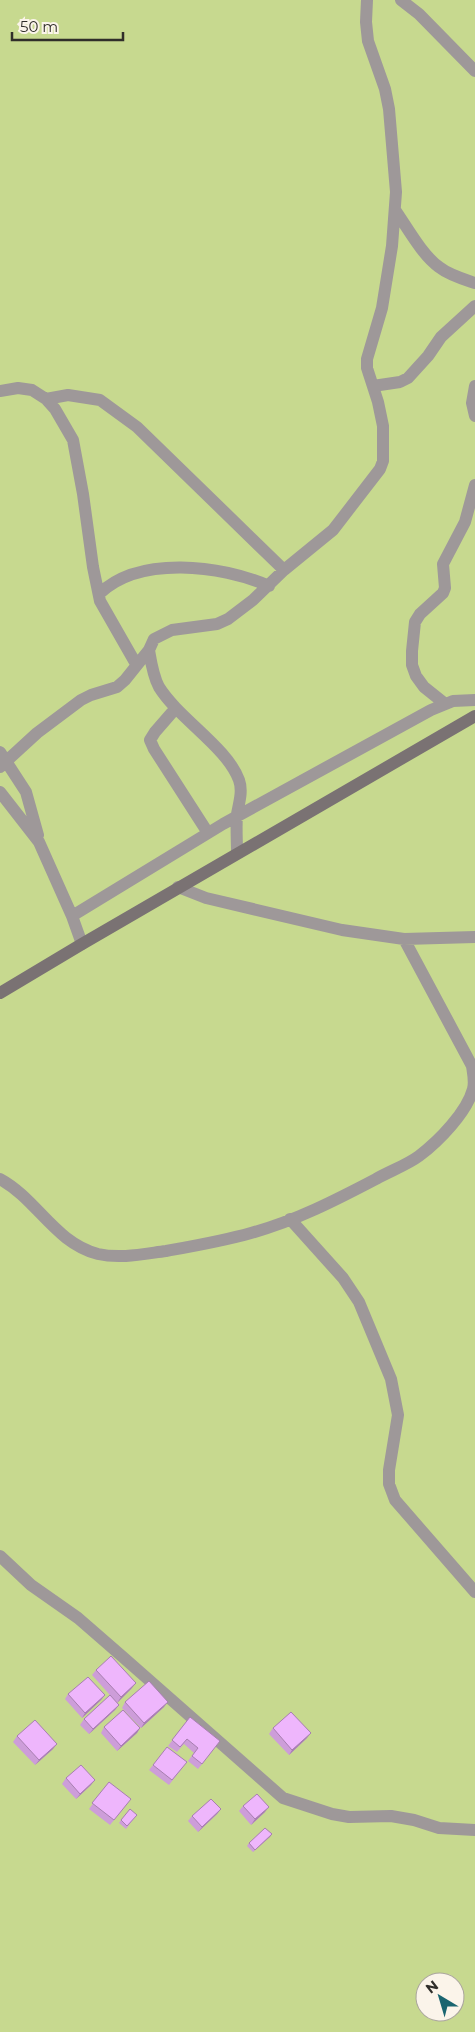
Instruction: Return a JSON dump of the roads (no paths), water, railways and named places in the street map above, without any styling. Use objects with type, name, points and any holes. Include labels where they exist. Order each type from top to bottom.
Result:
[{"type":"street","points":[[82,944],[72,916],[39,842],[29,798],[2,760],[81,700],[117,687],[149,650],[154,639],[162,633],[217,624],[228,619],[333,530],[380,469],[383,456],[383,426],[367,359],[382,308],[392,246],[396,192],[389,109],[385,89],[368,41],[366,22],[367,0]]},
{"type":"street","points":[[402,0],[419,14],[475,71]]},
{"type":"street","points":[[395,210],[426,254],[437,266],[475,283]]},
{"type":"street","points":[[372,386],[400,382],[408,378],[428,356],[441,337],[475,306]]},
{"type":"street","points":[[475,386],[472,403],[475,416]]},
{"type":"street","points":[[0,390],[18,388],[32,390],[55,409],[72,440],[83,494],[93,567],[99,594],[105,612],[136,664]]},
{"type":"street","points":[[46,400],[68,395],[100,400],[137,427],[284,570]]},
{"type":"street","points":[[444,703],[424,687],[416,676],[412,665],[416,622],[420,614],[439,599],[445,588],[443,564],[464,522],[475,485]]},
{"type":"street","points":[[99,594],[107,586],[122,578],[142,571],[161,568],[187,568],[238,574],[268,586]]},
{"type":"street","points":[[149,650],[158,686],[175,709],[206,738],[235,770],[240,782],[241,794],[237,815],[238,853]]},
{"type":"street","points":[[72,916],[237,815],[444,703],[475,700]]},
{"type":"street","points":[[175,709],[150,740],[208,833]]},
{"type":"street","points":[[0,993],[178,887],[475,716]]},
{"type":"street","points":[[0,792],[39,842]]},
{"type":"street","points":[[178,887],[206,898],[319,925],[404,939],[475,937]]},
{"type":"street","points":[[0,1179],[13,1186],[58,1232],[79,1248],[99,1254],[121,1256],[181,1248],[252,1233],[341,1197],[418,1157],[442,1136],[466,1105],[474,1087],[472,1066],[404,939]]},
{"type":"street","points":[[290,1219],[343,1278],[359,1302],[391,1379],[398,1415],[389,1470],[389,1484],[394,1500],[475,1592]]},
{"type":"street","points":[[0,1556],[31,1586],[78,1618],[283,1798],[332,1814],[349,1817],[391,1816],[414,1820],[438,1828],[475,1830]]}]
